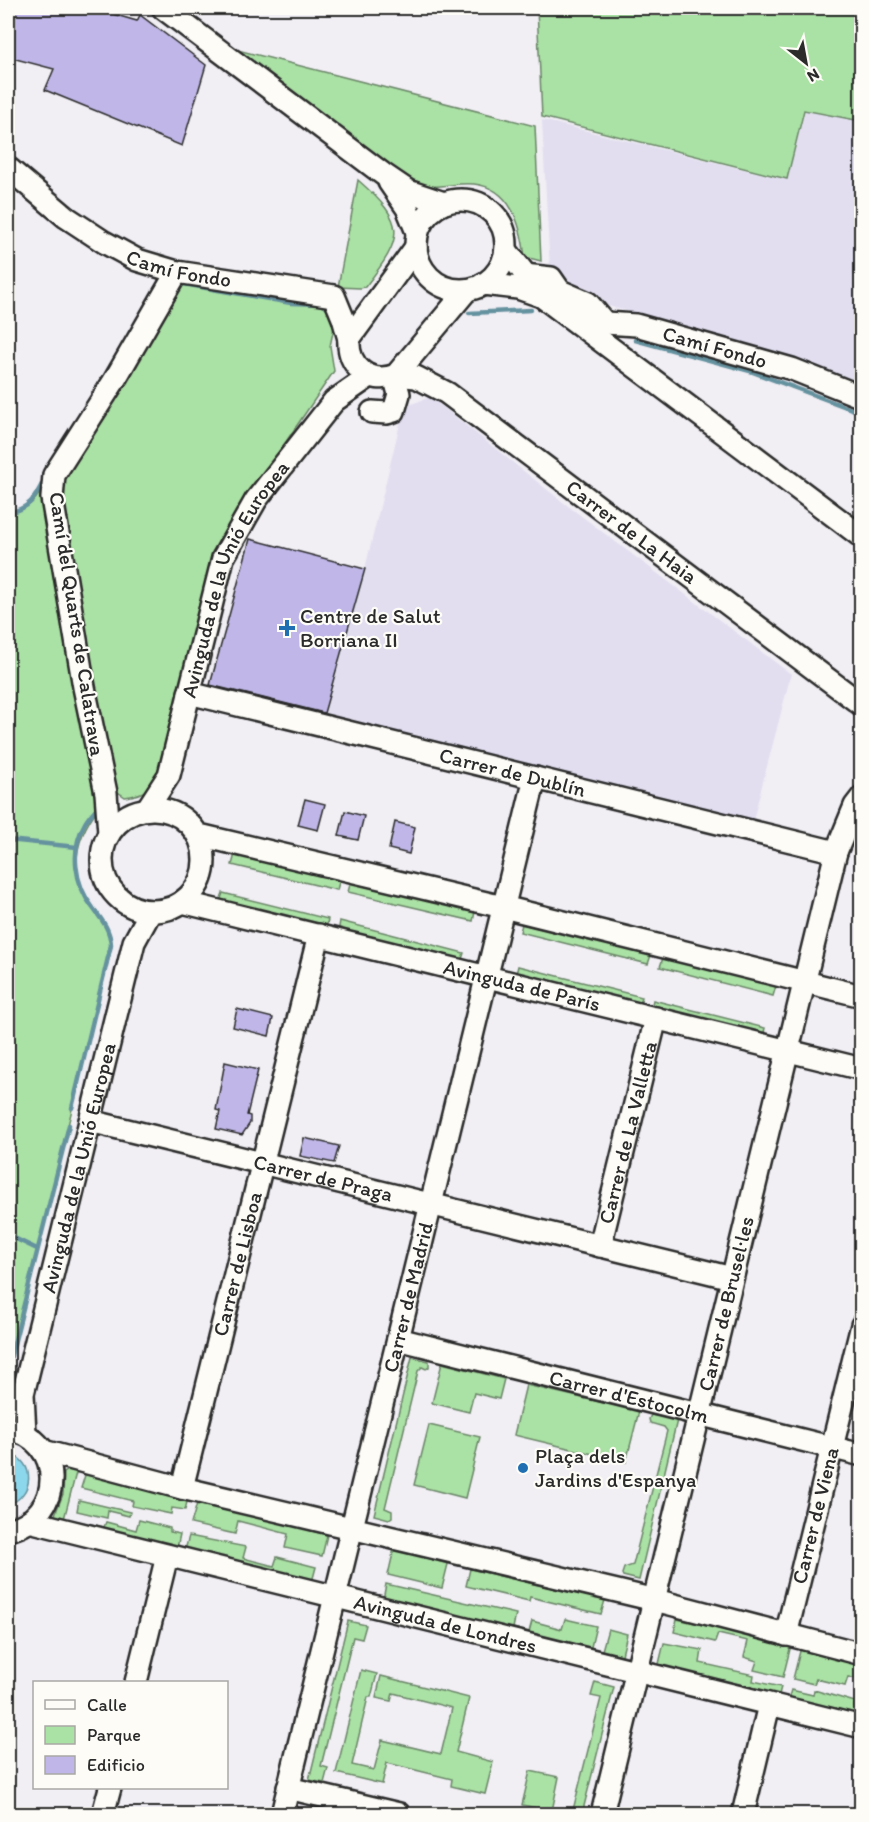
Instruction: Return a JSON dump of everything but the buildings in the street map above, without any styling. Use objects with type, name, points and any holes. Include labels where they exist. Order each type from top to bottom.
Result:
[{"type":"street","points":[[163,8],[383,174],[408,191],[444,203]]},
{"type":"street","name":"Camí Fondo","points":[[8,168],[66,217],[137,260],[177,272],[334,296],[344,318],[349,347]]},
{"type":"street","points":[[383,174],[407,208],[417,240],[422,267],[436,283],[446,288],[518,288],[550,279]]},
{"type":"street","points":[[349,347],[354,364],[361,372],[383,378],[395,375],[475,287],[499,270],[506,250],[504,230],[493,212],[485,206],[465,200],[444,203],[427,214],[417,240]]},
{"type":"street","name":"Avinguda de la Unió Europea","points":[[334,401],[349,347],[417,240]]},
{"type":"street","points":[[506,250],[524,274],[550,279],[560,291],[588,303],[605,323],[620,353]]},
{"type":"street","name":"Camí del Quarts de Calatrava","points":[[109,833],[106,793],[84,687],[52,498],[54,475],[114,381],[177,272]]},
{"type":"street","points":[[550,279],[563,312],[861,537]]},
{"type":"street","name":"Camí Fondo","points":[[563,312],[605,323],[636,326],[792,369],[861,397]]},
{"type":"street","points":[[372,412],[394,411],[399,394],[395,375]]},
{"type":"street","name":"Carrer de La Haia","points":[[395,375],[416,377],[447,393],[861,705]]},
{"type":"street","name":"Avinguda de la Unió Europea","points":[[175,813],[169,775],[222,558],[256,500],[334,401],[370,376]]},
{"type":"street","name":"Carrer de Dublín","points":[[189,693],[836,852]]},
{"type":"street","name":"Avinguda de la Unió Europea","points":[[138,812],[169,775]]},
{"type":"street","name":"Carrer de Madrid","points":[[282,1815],[535,778]]},
{"type":"street","points":[[106,793],[138,812]]},
{"type":"street","name":"Carrer de Brusel·les","points":[[602,1815],[836,852],[861,797]]},
{"type":"street","points":[[157,808],[175,813],[189,822],[199,835],[204,850],[205,865],[201,879],[193,892],[182,902],[162,911],[141,910],[123,902],[104,878],[101,862],[103,847],[109,833],[118,822],[138,812],[157,808]]},
{"type":"street","points":[[199,835],[861,996]]},
{"type":"street","name":"Avinguda de la Unió Europea","points":[[123,902],[134,942]]},
{"type":"street","name":"Avinguda de París","points":[[182,902],[861,1069]]},
{"type":"street","name":"Avinguda de la Unió Europea","points":[[16,1431],[23,1394],[134,942],[151,911]]},
{"type":"street","name":"Carrer de Lisboa","points":[[182,1488],[319,935]]},
{"type":"street","name":"Carrer de La Valletta","points":[[600,1246],[656,1018]]},
{"type":"street","name":"Carrer de Praga","points":[[90,1121],[732,1278]]},
{"type":"street","name":"Carrer de Viena","points":[[786,1635],[861,1325]]},
{"type":"street","name":"Carrer d'Estocolm","points":[[398,1339],[861,1455]]},
{"type":"street","name":"Avinguda de la Unió Europea","points":[[8,1412],[23,1394]]},
{"type":"street","points":[[16,1431],[43,1451],[182,1488],[655,1600],[861,1654]]},
{"type":"street","points":[[8,1530],[29,1521],[46,1501],[51,1476],[49,1462],[43,1451]]},
{"type":"street","name":"Avinguda de Londres","points":[[29,1521],[861,1727]]},
{"type":"street","points":[[136,1681],[167,1556]]},
{"type":"street","points":[[743,1815],[769,1705]]},
{"type":"street","points":[[288,1788],[399,1815]]},
{"type":"street","points":[[103,1815],[110,1789]]},
{"type":"shaded area","points":[[805,110],[861,122],[861,390],[784,356],[605,305],[550,270],[542,120],[787,180]]},
{"type":"shaded area","points":[[430,397],[564,503],[791,674],[753,820],[324,715],[365,569],[404,407]]},
{"type":"green space","points":[[537,8],[861,8],[861,121],[804,110],[787,179],[542,117]]},
{"type":"green space","points":[[230,48],[535,126],[541,261],[525,257],[517,221],[506,201],[497,193],[487,187],[474,184],[427,186],[405,179]]},
{"type":"green space","points":[[358,180],[374,195],[392,219],[395,230],[393,242],[388,255],[365,287],[338,287]]},
{"type":"green space","points":[[178,281],[292,301],[325,301],[335,323],[330,346],[334,371],[219,540],[187,655],[161,768],[148,789],[125,797],[115,790],[105,762],[58,482]]},
{"type":"green space","points":[[43,488],[100,806],[85,828],[81,840],[77,864],[78,876],[89,901],[107,927],[112,946],[8,1370],[8,514],[28,506]]},
{"type":"green space","points":[[235,854],[340,878],[337,890],[232,865]]},
{"type":"green space","points":[[351,881],[475,912],[473,921],[348,892]]},
{"type":"green space","points":[[223,893],[328,919],[326,929],[220,901]]},
{"type":"green space","points":[[340,921],[464,953],[461,962],[338,933]]},
{"type":"green space","points":[[522,924],[651,955],[648,964],[520,932]]},
{"type":"green space","points":[[663,958],[776,986],[773,996],[660,967]]},
{"type":"green space","points":[[518,966],[642,997],[639,1007],[516,974]]},
{"type":"green space","points":[[653,1000],[765,1028],[763,1037],[651,1009]]},
{"type":"green space","points":[[412,1357],[429,1361],[429,1367],[426,1369],[422,1367],[418,1371],[385,1508],[392,1511],[392,1517],[389,1519],[374,1515]]},
{"type":"green space","points":[[442,1363],[504,1379],[499,1399],[474,1393],[469,1412],[432,1403]]},
{"type":"green space","points":[[526,1385],[639,1411],[626,1462],[514,1435]]},
{"type":"green space","points":[[651,1415],[677,1420],[639,1580],[622,1574],[624,1568],[633,1565],[667,1431],[664,1427],[650,1423]]},
{"type":"green space","points":[[429,1425],[480,1437],[465,1498],[414,1485]]},
{"type":"green space","points":[[70,1469],[77,1469],[64,1519],[54,1517],[63,1494],[64,1473]]},
{"type":"green space","points":[[86,1472],[188,1498],[185,1510],[172,1508],[171,1514],[132,1506],[133,1501],[81,1488]]},
{"type":"green space","points":[[79,1500],[130,1512],[129,1516],[108,1511],[107,1518],[77,1511]]},
{"type":"green space","points":[[198,1500],[327,1535],[322,1556],[285,1548],[288,1534],[238,1521],[235,1534],[191,1524]]},
{"type":"green space","points":[[73,1520],[104,1527],[106,1522],[136,1530],[139,1520],[170,1528],[170,1532],[180,1534],[177,1548],[72,1524]]},
{"type":"green space","points":[[189,1536],[246,1547],[243,1558],[274,1566],[277,1557],[316,1567],[312,1582],[185,1550]]},
{"type":"green space","points":[[394,1549],[448,1564],[442,1588],[388,1575]]},
{"type":"green space","points":[[470,1569],[605,1600],[601,1614],[530,1597],[529,1601],[466,1586]]},
{"type":"green space","points":[[386,1584],[516,1614],[513,1628],[529,1632],[532,1621],[562,1629],[565,1619],[596,1626],[590,1651],[383,1600]]},
{"type":"green space","points":[[677,1619],[791,1645],[783,1677],[754,1670],[757,1661],[744,1657],[748,1641],[718,1634],[715,1642],[674,1632]]},
{"type":"green space","points":[[348,1621],[366,1625],[362,1639],[353,1637],[321,1766],[328,1768],[324,1783],[309,1780]]},
{"type":"green space","points":[[608,1629],[627,1634],[621,1659],[601,1654]]},
{"type":"green space","points":[[664,1643],[702,1650],[700,1663],[754,1675],[753,1681],[781,1687],[778,1698],[658,1668]]},
{"type":"green space","points":[[801,1647],[861,1663],[861,1680],[848,1677],[845,1686],[816,1679],[814,1684],[793,1679]]},
{"type":"green space","points":[[361,1670],[377,1674],[371,1697],[368,1697],[352,1765],[374,1770],[382,1740],[441,1754],[452,1708],[393,1693],[391,1701],[376,1698],[381,1676],[469,1698],[456,1752],[493,1762],[485,1794],[451,1786],[452,1779],[387,1763],[382,1784],[336,1773]]},
{"type":"green space","points":[[595,1682],[614,1687],[582,1814],[572,1814],[601,1698],[591,1696]]},
{"type":"green space","points":[[791,1690],[813,1695],[814,1690],[855,1702],[854,1707],[861,1709],[861,1718],[788,1700]]},
{"type":"green space","points":[[530,1771],[559,1777],[552,1811],[522,1805]]},
{"type":"water","points":[[8,1453],[17,1457],[24,1464],[29,1479],[23,1494],[8,1505]]},
{"type":"waterway","points":[[178,283],[291,303],[323,304],[328,309]]},
{"type":"waterway","points":[[469,313],[531,310]]},
{"type":"waterway","points":[[635,340],[750,371],[862,413]]},
{"type":"waterway","points":[[8,513],[27,505],[45,478]]},
{"type":"waterway","points":[[72,1108],[111,945],[105,925],[82,888],[76,866],[80,833],[100,804]]},
{"type":"waterway","points":[[8,840],[77,847]]},
{"type":"waterway","points":[[8,1368],[69,1125]]},
{"type":"waterway","points":[[8,1235],[37,1249]]},
{"type":"place","name":"Centre de Salut Borriana II","points":[[287,628]]},
{"type":"place","name":"Plaça dels Jardins d'Espanya","points":[[523,1468]]}]
